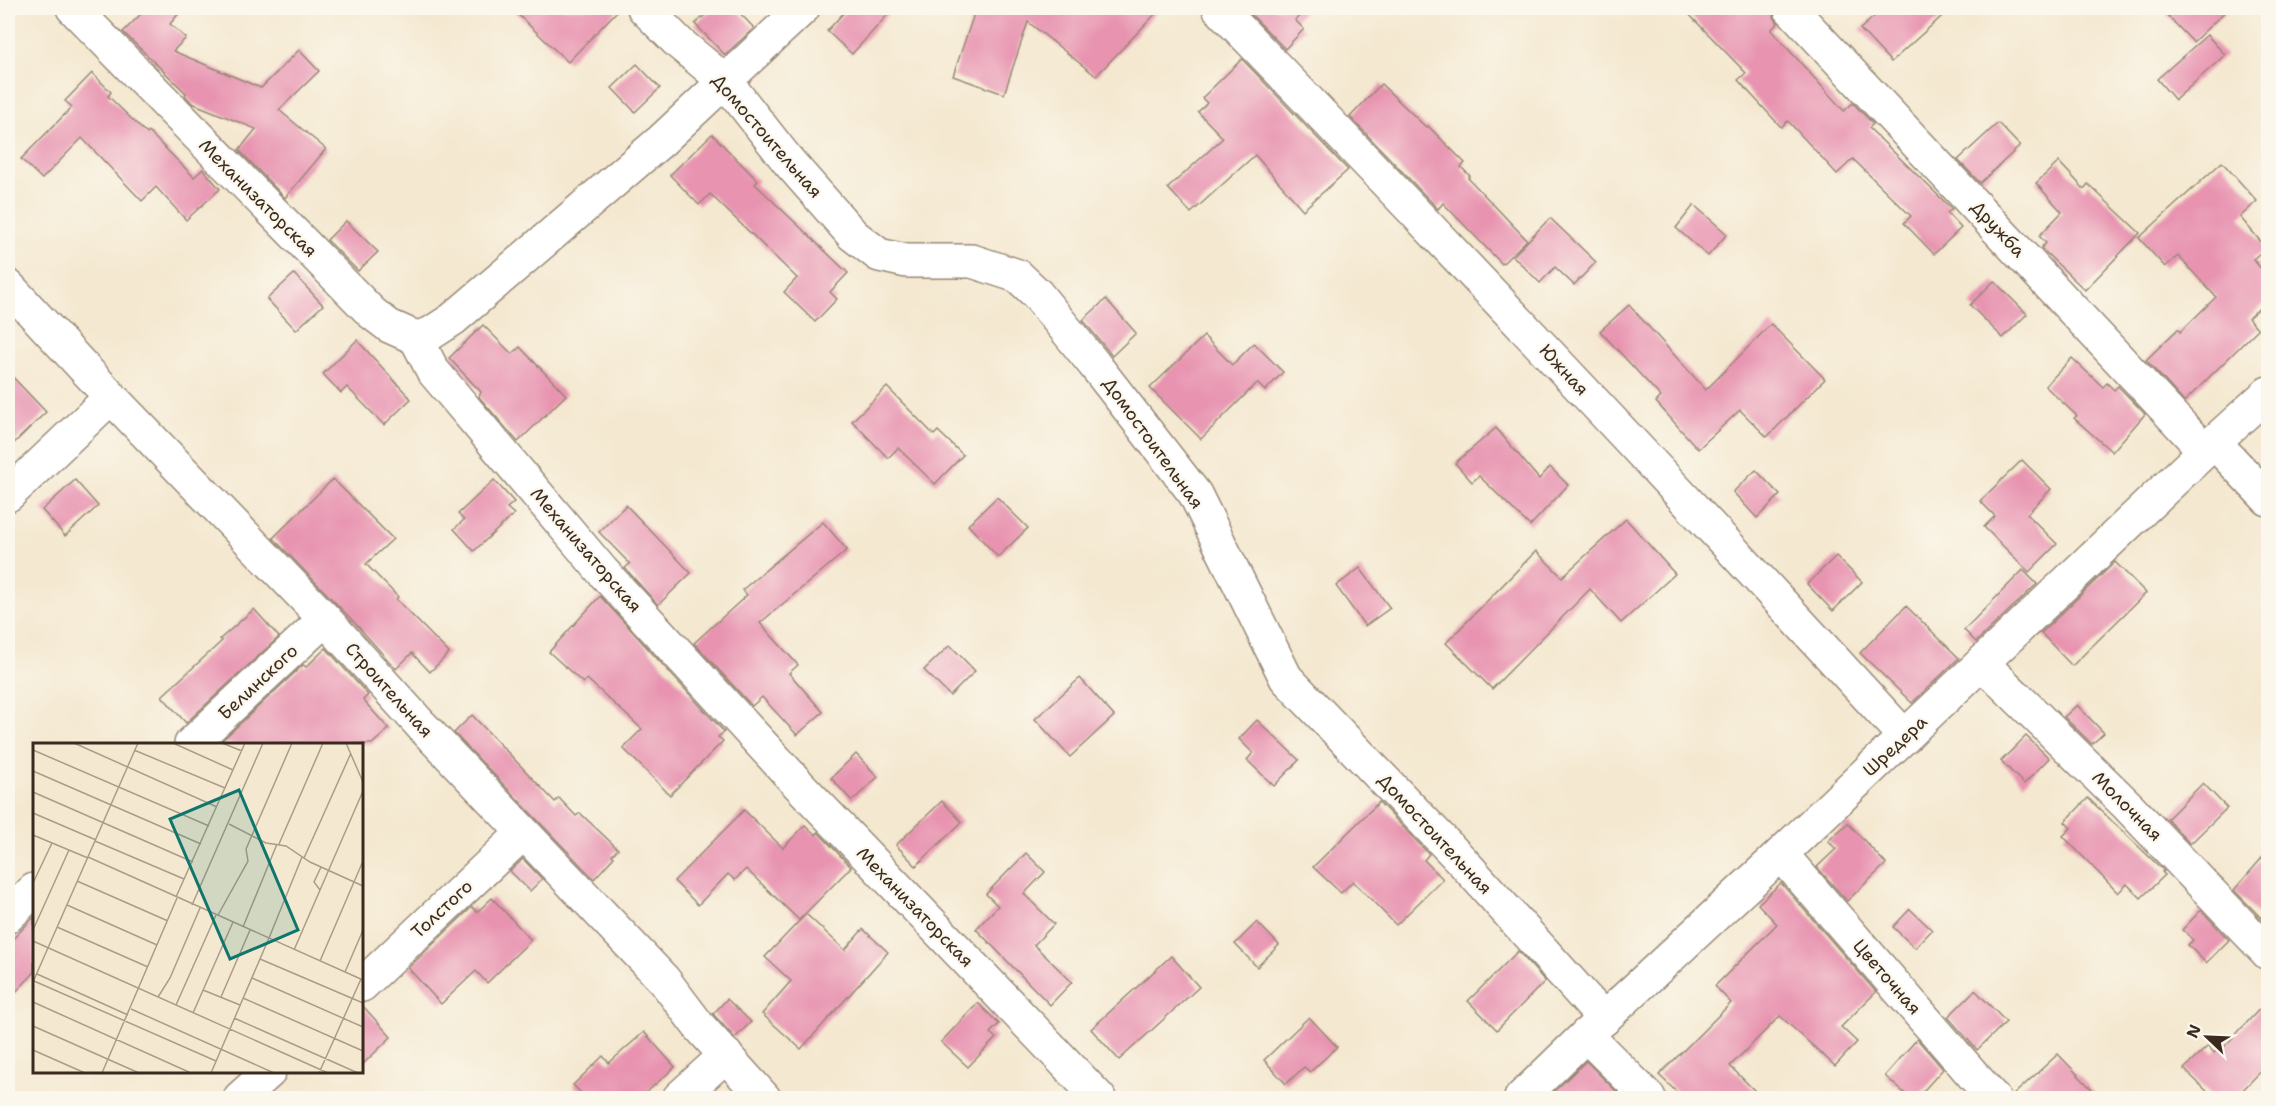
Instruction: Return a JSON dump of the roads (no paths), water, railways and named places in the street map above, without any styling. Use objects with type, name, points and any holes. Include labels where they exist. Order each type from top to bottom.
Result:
[{"type":"street","name":"Механизаторская","points":[[73,8],[372,313],[389,326],[416,338],[433,371],[603,572],[800,786],[1099,1098]]},
{"type":"street","name":"Домостоительная","points":[[644,8],[679,43],[726,82],[788,161],[853,235],[879,255],[906,261],[972,261],[1018,276],[1037,294],[1195,494],[1286,678],[1463,862],[1595,1027],[1648,1098]]},
{"type":"street","points":[[416,338],[430,334],[453,319],[603,192],[726,82],[803,8]]},
{"type":"street","name":"Южная","points":[[1219,8],[1416,212],[1723,538],[1905,737]]},
{"type":"street","name":"Дружба","points":[[1790,8],[2210,446],[2268,499]]},
{"type":"street","name":"Строительная","points":[[8,286],[664,980],[698,1025],[764,1098]]},
{"type":"street","name":"Шредера","points":[[1521,1098],[2268,393]]},
{"type":"street","points":[[8,495],[111,397]]},
{"type":"street","name":"Белинского","points":[[192,743],[325,619]]},
{"type":"street","name":"Молочная","points":[[1982,663],[2128,806],[2268,953]]},
{"type":"street","name":"Толстого","points":[[363,984],[523,833]]},
{"type":"street","name":"Цветочная","points":[[1781,854],[1993,1098]]},
{"type":"street","points":[[8,916],[33,891]]},
{"type":"street","points":[[679,1098],[726,1055]]},
{"type":"street","points":[[240,1098],[267,1073]]}]
